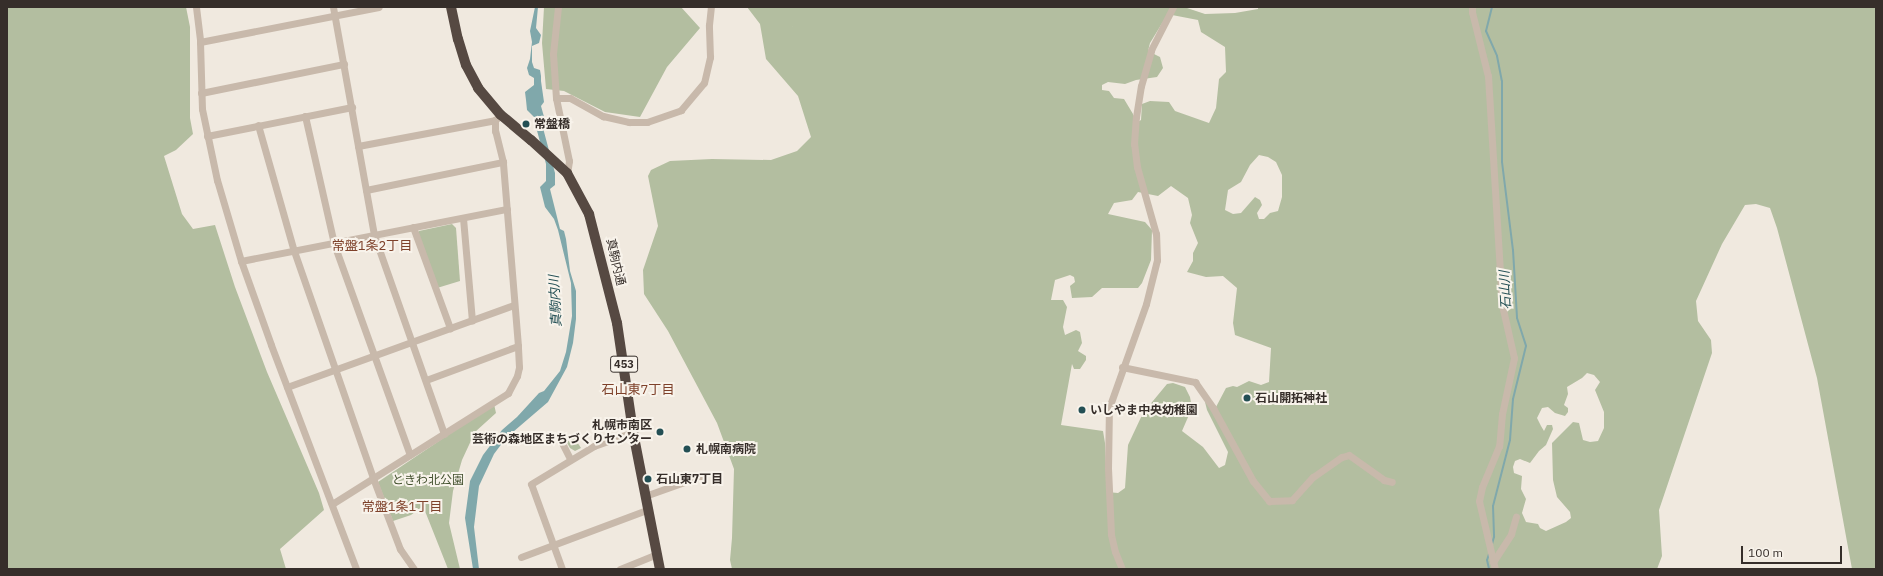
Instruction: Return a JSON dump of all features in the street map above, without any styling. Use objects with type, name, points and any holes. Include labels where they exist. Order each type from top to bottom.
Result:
[{"type":"highway","name":"真駒内通","points":[[451,7],[458,39],[466,65],[478,88],[498,118],[531,140],[565,170],[583,200],[596,235],[621,347],[645,496],[660,569]]},
{"type":"street","points":[[196,7],[200,42],[201,93],[207,136],[217,180],[241,261],[356,569]]},
{"type":"street","points":[[334,7],[374,235],[444,434]]},
{"type":"street","points":[[200,42],[379,7]]},
{"type":"street","points":[[558,7],[553,54],[556,98],[568,156],[565,170]]},
{"type":"street","points":[[556,98],[570,98],[603,116],[629,122],[647,122],[681,110],[704,83],[710,57],[709,25],[711,7]]},
{"type":"street","points":[[1122,569],[1115,552],[1111,534],[1108,469],[1109,408],[1122,367],[1146,304],[1157,260],[1156,234],[1137,167],[1134,144],[1136,117],[1141,86],[1151,50],[1173,7]]},
{"type":"street","points":[[1472,7],[1488,76],[1502,305],[1514,358],[1502,414],[1499,446],[1482,487],[1479,501],[1493,562]]},
{"type":"street","points":[[201,93],[344,64]]},
{"type":"street","points":[[207,136],[352,107]]},
{"type":"street","points":[[305,116],[334,244],[410,455]]},
{"type":"street","points":[[332,504],[508,392],[518,371],[518,346],[503,162],[495,131],[498,118],[358,146]]},
{"type":"street","points":[[258,125],[294,252],[373,478],[400,550],[414,569]]},
{"type":"street","points":[[366,190],[503,162]]},
{"type":"street","points":[[241,261],[294,252],[507,209]]},
{"type":"street","points":[[463,218],[472,321]]},
{"type":"street","points":[[413,227],[450,328]]},
{"type":"street","points":[[287,387],[514,305]]},
{"type":"street","points":[[426,380],[518,346]]},
{"type":"street","points":[[1122,367],[1195,382],[1213,408],[1253,481],[1269,501],[1292,500],[1313,477],[1342,457],[1349,455],[1384,480],[1392,482]]},
{"type":"street","points":[[562,569],[531,484],[570,459],[594,446],[634,432]]},
{"type":"street","points":[[560,439],[570,459]]},
{"type":"street","points":[[645,496],[701,476]]},
{"type":"street","points":[[521,557],[648,510]]},
{"type":"street","points":[[1493,562],[1511,534],[1516,517]]},
{"type":"street","points":[[620,569],[657,554]]},
{"type":"green space","points":[[7,7],[186,7],[190,27],[190,118],[193,134],[176,150],[164,156],[182,214],[193,229],[215,225],[235,287],[267,372],[319,493],[324,510],[280,549],[286,569],[7,569]]},
{"type":"green space","points":[[544,7],[681,7],[700,28],[667,67],[640,117],[605,112],[564,91],[546,89],[542,43]]},
{"type":"green space","points":[[747,7],[1172,7],[1150,43],[1148,51],[1160,57],[1163,68],[1157,77],[1136,80],[1125,84],[1108,82],[1102,85],[1102,90],[1109,91],[1114,98],[1124,99],[1133,114],[1133,125],[1141,120],[1142,104],[1150,101],[1169,102],[1175,111],[1209,123],[1216,108],[1219,79],[1226,72],[1225,47],[1201,32],[1198,20],[1172,15],[1176,7],[1184,7],[1205,14],[1235,13],[1258,9],[1258,7],[1876,7],[1876,569],[1852,569],[1817,378],[1777,228],[1770,208],[1756,204],[1745,205],[1722,244],[1696,301],[1698,321],[1711,340],[1712,353],[1659,510],[1662,556],[1657,569],[732,569],[730,560],[734,469],[717,423],[668,331],[644,294],[643,270],[658,226],[648,176],[651,170],[670,161],[712,159],[771,160],[797,151],[811,137],[798,96],[766,59],[760,24]],"holes":[[[1259,155],[1268,157],[1276,162],[1282,175],[1282,197],[1278,211],[1270,213],[1264,219],[1259,219],[1257,213],[1262,205],[1260,200],[1255,197],[1241,213],[1233,214],[1225,210],[1228,190],[1241,182],[1250,165]],[[1171,186],[1188,198],[1192,215],[1190,223],[1198,243],[1193,253],[1193,261],[1187,272],[1206,277],[1223,276],[1237,288],[1233,323],[1235,335],[1271,348],[1269,382],[1261,385],[1249,381],[1237,387],[1233,386],[1226,388],[1216,407],[1205,402],[1207,410],[1228,452],[1225,465],[1219,468],[1203,447],[1182,431],[1192,408],[1190,397],[1185,387],[1173,383],[1167,384],[1143,413],[1128,445],[1125,488],[1118,493],[1107,492],[1105,443],[1103,431],[1061,425],[1072,364],[1074,369],[1080,369],[1086,360],[1086,356],[1078,351],[1082,343],[1080,332],[1076,330],[1065,335],[1063,327],[1067,307],[1063,300],[1051,300],[1055,280],[1070,275],[1074,277],[1075,282],[1070,286],[1072,298],[1092,297],[1102,288],[1138,288],[1142,283],[1151,260],[1152,230],[1145,222],[1108,214],[1114,203],[1132,200],[1138,192],[1158,196]],[[1587,373],[1594,375],[1600,382],[1595,390],[1604,412],[1604,428],[1598,441],[1590,442],[1583,440],[1579,423],[1573,422],[1552,443],[1553,480],[1557,497],[1570,512],[1571,518],[1566,522],[1546,531],[1540,528],[1538,524],[1526,522],[1522,513],[1526,499],[1521,489],[1522,476],[1514,473],[1513,467],[1515,461],[1520,459],[1530,463],[1539,451],[1546,445],[1553,429],[1552,425],[1547,425],[1544,431],[1541,426],[1537,418],[1542,408],[1548,407],[1555,413],[1565,416],[1568,412],[1568,408],[1564,405],[1568,394],[1567,387],[1582,378]]]},
{"type":"green space","points":[[452,224],[456,228],[460,281],[437,288],[417,234],[419,231]]},
{"type":"green space","name":"ときわ北公園","points":[[494,404],[496,413],[475,432],[462,460],[453,491],[449,523],[460,569],[448,569],[423,506],[411,515],[393,521],[378,482]]},
{"type":"green space","points":[[574,437],[581,448],[575,451],[570,448],[566,441]]},
{"type":"water","points":[[535,7],[538,7],[536,28],[541,35],[539,43],[532,46],[532,62],[534,68],[540,70],[544,102],[541,106],[546,124],[543,128],[555,173],[555,185],[550,189],[560,229],[564,231],[566,239],[570,271],[576,291],[576,319],[573,343],[567,367],[548,402],[506,438],[494,454],[479,486],[474,527],[479,569],[473,569],[465,518],[470,481],[483,455],[502,430],[517,417],[539,393],[544,391],[560,371],[566,352],[572,316],[571,283],[558,230],[554,219],[545,207],[540,187],[546,181],[546,164],[535,118],[527,110],[525,92],[534,85],[534,78],[529,75],[527,68],[530,59],[532,42],[530,31]]},
{"type":"waterway","name":"石山川","points":[[1492,7],[1486,31],[1497,56],[1502,81],[1502,162],[1513,250],[1517,318],[1526,346],[1513,399],[1510,440],[1493,506],[1494,537],[1492,544]]},
{"type":"waterway","name":"石山川","points":[[1489,554],[1487,560],[1489,569]]},
{"type":"place","name":"常盤橋","points":[[526,124]]},
{"type":"place","name":"石山開拓神社","points":[[1247,398]]},
{"type":"place","name":"いしやま中央幼稚園","points":[[1082,410]]},
{"type":"place","name":"札幌市南区 芸術の森地区まちづくりセンター","points":[[660,432]]},
{"type":"place","name":"札幌南病院","points":[[687,449]]},
{"type":"place","name":"石山東7丁目","points":[[648,479]]},
{"type":"district","name":"常盤1条2丁目","points":[[372,246]]},
{"type":"district","name":"石山東7丁目","points":[[638,390]]},
{"type":"district","name":"常盤1条1丁目","points":[[402,507]]},
{"type":"water label","name":"真駒内川","points":[[556,301]]}]
